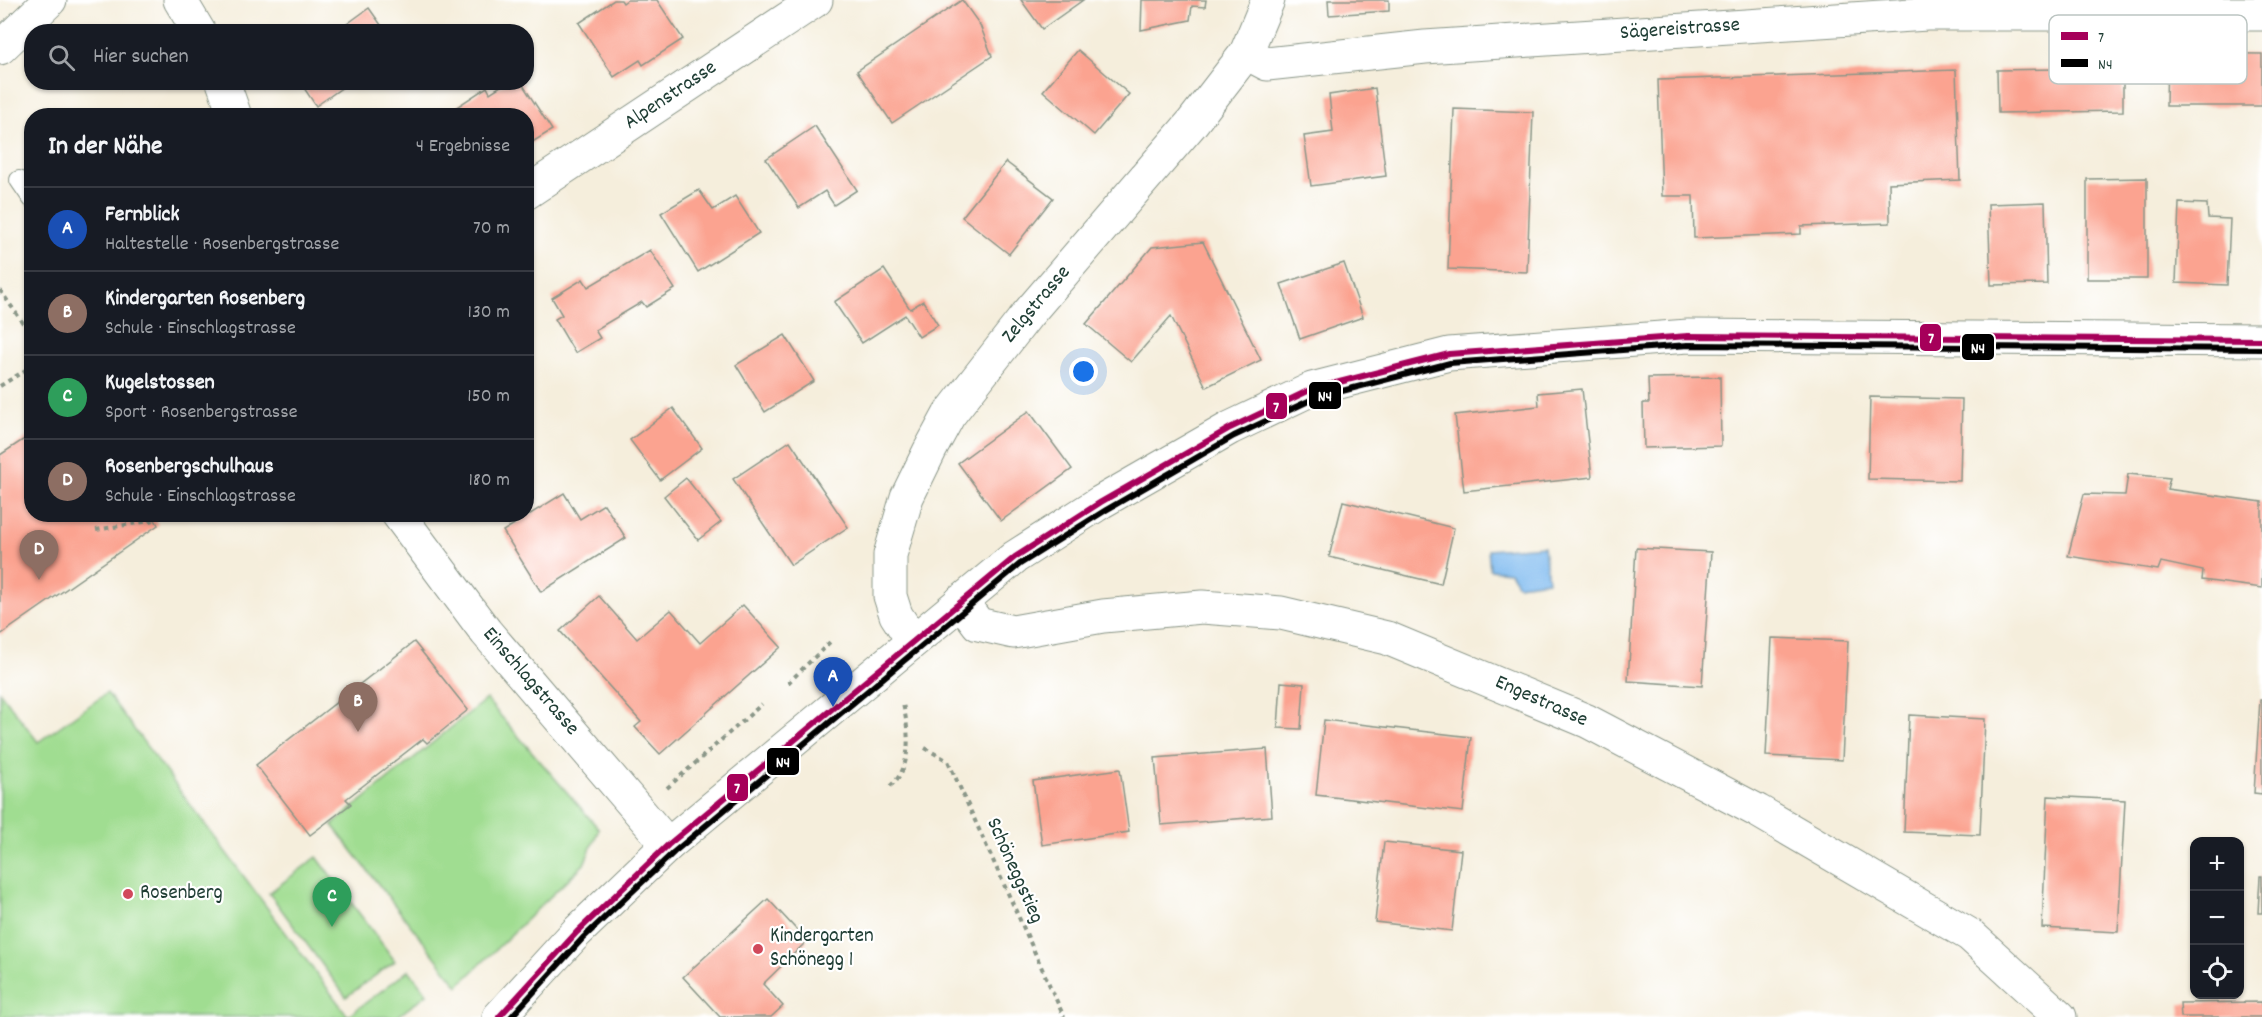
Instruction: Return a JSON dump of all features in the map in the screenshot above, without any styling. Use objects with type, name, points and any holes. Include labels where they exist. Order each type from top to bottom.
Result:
[{"type":"street","points":[[25,24],[50,0]]},
{"type":"street","points":[[180,0],[194,24]]},
{"type":"street","name":"Alpenstrasse","points":[[534,188],[816,0]]},
{"type":"street","name":"Zelgstrasse","points":[[913,641],[896,615],[890,596],[890,555],[907,497],[949,415],[1027,315],[1192,123],[1246,53],[1269,0]]},
{"type":"street","name":"Sägereistrasse","points":[[1246,53],[1267,64],[1425,47],[1927,14],[2262,14]]},
{"type":"street","points":[[0,48],[24,25]]},
{"type":"street","points":[[226,90],[232,108]]},
{"type":"street","points":[[500,1017],[577,932],[668,845],[1015,557],[1230,428],[1312,389],[1449,354],[1688,336],[2262,340]]},
{"type":"street","name":"Einschlagstrasse","points":[[404,522],[486,632],[668,845]]},
{"type":"street","name":"Engestrasse","points":[[961,601],[978,624],[1013,632],[1103,616],[1202,607],[1281,613],[1387,638],[1587,721],[1758,811],[1970,935],[2060,1017]]},
{"type":"lane","points":[[19,180],[24,187]]},
{"type":"path","points":[[0,290],[24,324]]},
{"type":"path","points":[[0,386],[24,371]]},
{"type":"path","points":[[96,530],[143,522]]},
{"type":"path","points":[[788,683],[830,642]]},
{"type":"path","points":[[662,792],[762,704]]},
{"type":"path","points":[[890,786],[901,778],[906,756],[906,719],[903,704]]},
{"type":"path","name":"Schöneggstieg","points":[[925,748],[948,761],[1064,1017]]},
{"type":"green space","name":"Rosenberg","points":[[0,692],[38,742],[107,693],[348,1016],[409,970],[427,994],[397,1017],[0,1017]]},
{"type":"green space","points":[[486,699],[599,829],[584,864],[458,986],[332,825]]},
{"type":"green space","points":[[317,857],[395,961],[346,997],[269,893]]},
{"type":"water","points":[[1544,546],[1548,581],[1518,585],[1510,572],[1490,570],[1488,550]]},
{"type":"building","points":[[614,0],[621,0],[623,3],[627,0],[657,0],[683,39],[643,65],[640,60],[614,77],[579,23]]},
{"type":"building","points":[[962,0],[980,25],[992,56],[892,123],[857,71]]},
{"type":"building","points":[[1021,0],[1083,0],[1042,29]]},
{"type":"building","points":[[1142,0],[1206,0],[1205,7],[1192,6],[1190,20],[1141,30]]},
{"type":"building","points":[[1328,0],[1389,0],[1389,11],[1329,15]]},
{"type":"building","points":[[369,8],[380,24],[347,24]]},
{"type":"building","points":[[1078,50],[1129,94],[1094,135],[1043,91]]},
{"type":"building","points":[[2247,54],[2262,54],[2262,106],[2166,106],[2166,84],[2247,84]]},
{"type":"building","points":[[2049,69],[2049,84],[2123,84],[2123,111],[1998,113],[1997,70]]},
{"type":"building","points":[[1956,70],[1960,180],[1889,183],[1890,223],[1801,226],[1801,234],[1694,238],[1693,196],[1662,196],[1658,80]]},
{"type":"building","points":[[1375,88],[1386,176],[1311,186],[1304,136],[1333,132],[1329,95]]},
{"type":"building","points":[[305,90],[339,90],[316,106]]},
{"type":"building","points":[[482,90],[488,90],[490,93],[495,90],[526,90],[552,130],[534,141],[534,108],[455,108]]},
{"type":"building","points":[[1454,109],[1533,112],[1527,272],[1448,269]]},
{"type":"building","points":[[815,126],[857,190],[834,205],[825,191],[799,208],[766,159]]},
{"type":"building","points":[[1006,162],[1053,198],[1009,254],[962,217]]},
{"type":"building","points":[[2147,178],[2147,279],[2087,279],[2087,179]]},
{"type":"building","points":[[699,190],[713,210],[735,196],[759,233],[698,272],[661,213]]},
{"type":"building","points":[[2045,202],[2047,284],[1991,285],[1988,204]]},
{"type":"building","points":[[2179,203],[2207,204],[2208,218],[2230,219],[2227,285],[2176,283]]},
{"type":"building","points":[[1203,242],[1261,360],[1206,387],[1171,316],[1131,362],[1086,324],[1152,247]]},
{"type":"building","points":[[650,250],[675,289],[646,307],[642,302],[595,330],[600,338],[575,353],[555,319],[562,315],[552,298],[583,279],[588,287]]},
{"type":"building","points":[[1344,263],[1363,317],[1300,339],[1281,284]]},
{"type":"building","points":[[884,269],[910,309],[923,301],[938,325],[919,337],[905,315],[862,343],[834,302]]},
{"type":"building","points":[[785,335],[814,381],[765,412],[736,365]]},
{"type":"building","points":[[1720,377],[1721,446],[1644,448],[1643,403],[1649,403],[1648,378]]},
{"type":"building","points":[[1582,389],[1592,477],[1464,491],[1455,415],[1539,406],[1538,393]]},
{"type":"building","points":[[1870,397],[1962,399],[1960,481],[1868,479]]},
{"type":"building","points":[[673,408],[702,448],[660,480],[630,440]]},
{"type":"building","points":[[1029,411],[1072,469],[1001,521],[958,463]]},
{"type":"building","points":[[24,439],[24,522],[156,522],[158,525],[0,635],[0,455]]},
{"type":"building","points":[[790,441],[848,527],[791,565],[733,479]]},
{"type":"building","points":[[2128,474],[2170,478],[2167,489],[2262,502],[2262,588],[2202,580],[2203,571],[2161,562],[2158,570],[2068,556],[2084,494],[2125,495]]},
{"type":"building","points":[[686,478],[721,522],[698,540],[664,496]]},
{"type":"building","points":[[564,493],[580,519],[604,504],[626,538],[541,592],[503,531],[517,522],[534,522],[534,512]]},
{"type":"building","points":[[1343,501],[1454,528],[1441,584],[1329,557]]},
{"type":"building","points":[[1636,548],[1711,552],[1702,686],[1628,681]]},
{"type":"building","points":[[599,596],[637,639],[671,610],[700,643],[743,605],[781,647],[660,754],[635,727],[641,722],[560,631]]},
{"type":"building","points":[[1772,638],[1848,641],[1842,760],[1766,756]]},
{"type":"building","points":[[414,642],[468,710],[427,743],[423,739],[346,799],[351,804],[310,835],[256,765]]},
{"type":"building","points":[[1281,682],[1304,684],[1301,729],[1278,728]]},
{"type":"building","points":[[2260,700],[2262,700],[2262,794],[2254,793]]},
{"type":"building","points":[[1909,715],[1985,719],[1980,835],[1904,832]]},
{"type":"building","points":[[1324,720],[1471,737],[1463,812],[1316,795]]},
{"type":"building","points":[[1267,749],[1272,816],[1161,825],[1155,758]]},
{"type":"building","points":[[1120,769],[1129,832],[1042,845],[1033,781]]},
{"type":"building","points":[[2048,796],[2125,800],[2118,932],[2042,928]]},
{"type":"building","points":[[1384,842],[1461,850],[1452,931],[1375,922]]},
{"type":"building","points":[[2260,876],[2262,876],[2262,913],[2258,913]]},
{"type":"building","points":[[768,899],[807,941],[763,984],[783,1006],[771,1017],[720,1017],[683,977]]},
{"type":"building","points":[[2262,1002],[2262,1017],[2181,1017],[2180,1003]]},
{"type":"transit line","name":"7","points":[[499,1017],[577,932],[668,845],[1015,557],[1101,502],[1230,428],[1312,389],[1449,354],[1688,336],[2262,340]]},
{"type":"transit line","name":"N4","points":[[511,1017],[583,938],[674,852],[1020,564],[1106,510],[1234,436],[1315,398],[1450,363],[1688,345],[2262,349]]},
{"type":"place","name":"Rosenbergschulhaus","points":[[39,580]]},
{"type":"place","name":"Fernblick","points":[[833,707]]},
{"type":"place","name":"Kindergarten Rosenberg","points":[[358,732]]},
{"type":"place","name":"Rosenberg","points":[[128,894]]},
{"type":"place","name":"Kugelstossen","points":[[332,927]]},
{"type":"place","name":"Kindergarten Schönegg 1","points":[[758,949]]}]
